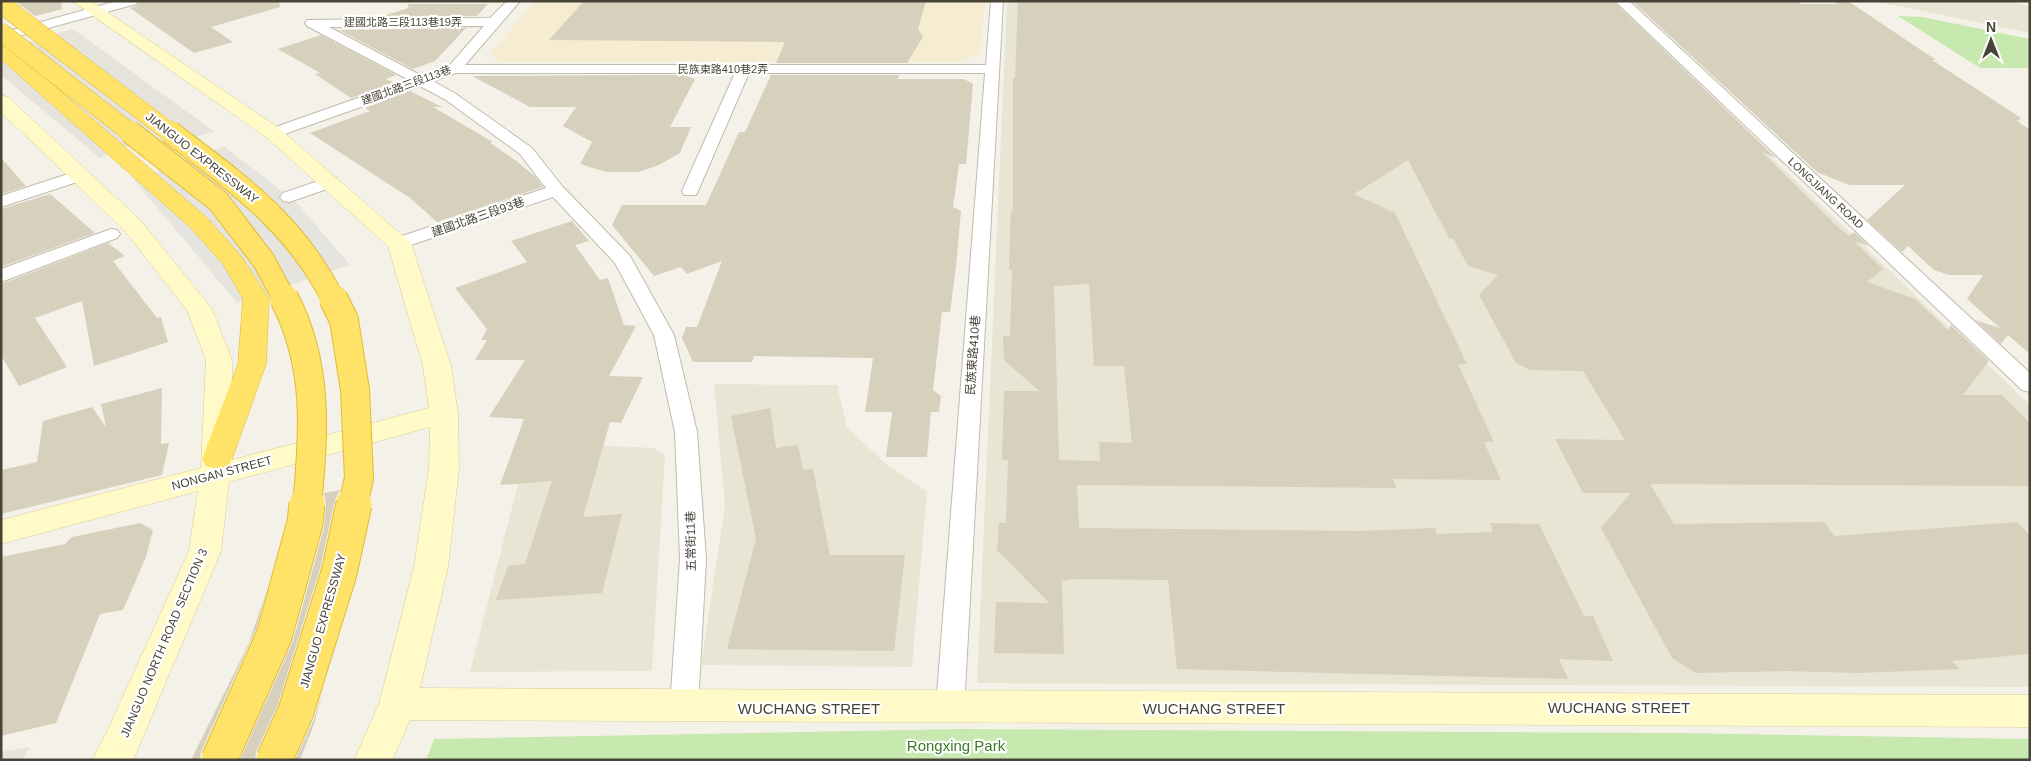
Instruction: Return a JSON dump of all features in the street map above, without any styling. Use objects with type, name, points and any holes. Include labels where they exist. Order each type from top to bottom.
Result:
[{"type":"highway","name":"JIANGUO EXPRESSWAY","points":[[1,4],[246,190],[287,229],[319,271],[344,320],[355,390],[359,478],[339,573],[296,711],[274,760]]},
{"type":"highway","name":"JIANGUO EXPRESSWAY","points":[[1,32],[218,201],[264,260],[294,318],[310,376],[313,443],[305,523],[274,636],[219,760]]},
{"type":"highway","points":[[1,49],[199,223],[233,261],[256,299],[252,364],[215,467]]},
{"type":"street","points":[[80,1],[273,132],[399,243],[425,323],[436,366],[444,414],[444,468],[431,567],[398,704],[373,760]]},
{"type":"street","points":[[1,37],[132,1]]},
{"type":"street","name":"建國北路三段113巷","points":[[273,132],[454,69],[514,1]]},
{"type":"street","name":"民族東路410巷","points":[[950,708],[997,1]]},
{"type":"street","name":"LONGJIANG ROAD","points":[[1621,1],[2030,385]]},
{"type":"street","name":"建國北路三段113巷19弄","points":[[312,23],[494,22]]},
{"type":"street","name":"五常街11巷","points":[[312,23],[451,97],[526,151],[556,190],[624,260],[664,334],[675,375],[686,432],[693,559],[684,707]]},
{"type":"street","name":"民族東路410巷2弄","points":[[454,69],[993,69]]},
{"type":"street","points":[[690,191],[744,69]]},
{"type":"street","name":"JIANGUO NORTH ROAD SECTION 3","points":[[1,101],[133,226],[200,309],[219,360],[215,467],[205,550],[120,746],[111,760]]},
{"type":"street","points":[[1,202],[80,175]]},
{"type":"street","points":[[289,197],[330,182]]},
{"type":"street","name":"建國北路三段93巷","points":[[399,243],[556,190]]},
{"type":"street","points":[[1,276],[111,234]]},
{"type":"street","name":"NONGAN STREET","points":[[1,532],[215,467],[444,414]]},
{"type":"street","name":"WUCHANG STREET","points":[[398,704],[950,708],[1682,707],[2030,711]]},
{"type":"shaded area","points":[[535,1],[985,1],[980,53],[961,62],[499,62],[489,54]]},
{"type":"shaded area","points":[[1007,1],[1608,1],[2030,405],[2030,687],[977,683]]},
{"type":"shaded area","points":[[1874,1],[2006,1],[2030,6],[2030,33]]},
{"type":"shaded area","points":[[73,29],[215,132],[164,145],[148,138],[100,158],[1,75],[1,50]]},
{"type":"shaded area","points":[[224,146],[297,203],[350,265],[237,303],[134,180]]},
{"type":"shaded area","points":[[714,384],[837,385],[847,427],[887,465],[927,491],[912,667],[701,665],[725,506]]},
{"type":"shaded area","points":[[549,443],[654,448],[665,455],[652,671],[470,672],[528,445]]},
{"type":"shaded area","points":[[30,747],[22,760],[1,760],[1,752]]},
{"type":"green space","points":[[1898,16],[1922,17],[2030,39],[2030,68],[1980,68]]},
{"type":"green space","name":"Rongxing Park","points":[[958,729],[1682,733],[2030,739],[2030,760],[426,760],[434,739]]},
{"type":"building","points":[[15,1],[61,1],[62,9],[35,16]]},
{"type":"building","points":[[140,1],[279,1],[280,7],[211,27],[233,42],[194,53],[130,8],[136,6]]},
{"type":"building","points":[[584,1],[926,1],[918,29],[923,37],[907,63],[776,63],[785,42],[549,40]]},
{"type":"building","points":[[1018,1],[1613,1],[1776,158],[1762,152],[1840,229],[1849,236],[1854,232],[1869,246],[1854,241],[1883,269],[1867,282],[1915,299],[1948,330],[1951,325],[1989,361],[1963,395],[2002,395],[2030,423],[2030,486],[1650,484],[1674,524],[1824,522],[1834,536],[2017,522],[2030,535],[2030,654],[1952,661],[1960,669],[1858,673],[1786,671],[1696,673],[1672,658],[1601,528],[1631,493],[1583,493],[1555,439],[1625,440],[1583,371],[1530,370],[1516,363],[1479,295],[1498,275],[1468,266],[1453,238],[1449,238],[1408,160],[1354,194],[1395,213],[1467,364],[1458,364],[1494,442],[1484,442],[1501,480],[1393,479],[1396,488],[1077,485],[1079,528],[1360,531],[1435,528],[1437,534],[1493,532],[1490,523],[1539,524],[1584,616],[1593,616],[1613,661],[1559,659],[1568,679],[1177,669],[1168,580],[1074,579],[1062,581],[1064,654],[994,653],[996,602],[1049,603],[997,550],[999,523],[1006,523],[1008,460],[1002,460],[1004,391],[1039,391],[1004,360],[1003,336],[1010,336],[1012,270],[1009,270],[1011,211],[1013,211],[1013,78],[1015,78]],"holes":[[[1089,284],[1094,366],[1124,366],[1132,443],[1099,442],[1100,461],[1059,460],[1054,286]]]},
{"type":"building","points":[[1632,1],[1797,1],[1801,4],[1836,4],[1837,1],[1848,1],[1936,60],[1932,60],[2021,118],[2017,121],[2030,130],[2030,354],[2008,335],[2001,344],[1975,320],[2000,328],[1967,299],[1983,275],[1949,275],[1934,270],[1908,246],[1902,252],[1867,220],[1905,185],[1849,185],[1817,172]]},
{"type":"building","points":[[407,4],[488,4],[477,16],[379,17],[409,8]]},
{"type":"building","points":[[466,28],[435,61],[413,69],[339,30]]},
{"type":"building","points":[[321,35],[396,75],[386,79],[394,83],[351,98],[315,74],[320,73],[278,49]]},
{"type":"building","points":[[684,75],[695,79],[670,127],[691,127],[680,153],[659,165],[639,172],[606,172],[580,164],[592,142],[563,126],[576,107],[530,107],[472,76]]},
{"type":"building","points":[[771,75],[900,75],[897,79],[964,79],[973,84],[966,164],[959,164],[953,207],[961,211],[956,267],[950,312],[942,312],[933,390],[941,396],[939,412],[931,412],[927,457],[886,457],[892,412],[865,412],[873,358],[754,356],[752,362],[693,362],[682,338],[686,327],[697,327],[722,261],[687,274],[681,267],[654,276],[612,225],[622,205],[706,205],[739,132],[745,132]]},
{"type":"building","points":[[410,91],[442,107],[433,107],[493,142],[490,143],[536,177],[543,187],[437,222],[410,198],[310,133],[370,111],[365,108]]},
{"type":"building","points":[[1,158],[26,186],[1,194]]},
{"type":"building","points":[[50,194],[95,233],[1,267],[1,209]]},
{"type":"building","points":[[572,221],[589,241],[575,245],[600,280],[608,278],[624,325],[636,326],[609,376],[643,377],[621,423],[610,422],[583,517],[622,514],[602,593],[496,600],[508,566],[525,564],[552,481],[500,485],[524,419],[489,417],[525,360],[475,360],[487,340],[481,340],[487,329],[455,288],[527,262],[511,241]]},
{"type":"building","points":[[108,243],[125,256],[113,261],[157,318],[161,317],[168,342],[94,366],[82,301],[35,318],[67,367],[19,386],[1,355],[1,284]]},
{"type":"building","points":[[162,388],[161,444],[169,443],[162,475],[1,514],[1,470],[37,462],[43,421],[92,407],[106,427],[101,404]]},
{"type":"building","points":[[770,408],[776,448],[798,445],[803,470],[813,469],[830,555],[905,555],[894,651],[727,649],[756,539],[731,416]]},
{"type":"building","points":[[340,490],[335,500],[320,568],[278,704],[256,752],[255,760],[240,760],[293,641],[324,528],[326,506],[324,493]]},
{"type":"building","points":[[140,523],[153,530],[146,557],[123,610],[100,614],[56,723],[1,736],[1,557],[65,544],[72,537]]},
{"type":"building","points":[[267,589],[256,629],[201,752],[200,760],[191,760],[249,643]]},
{"type":"building","points":[[323,691],[314,724],[300,760],[295,760],[314,719]]}]
